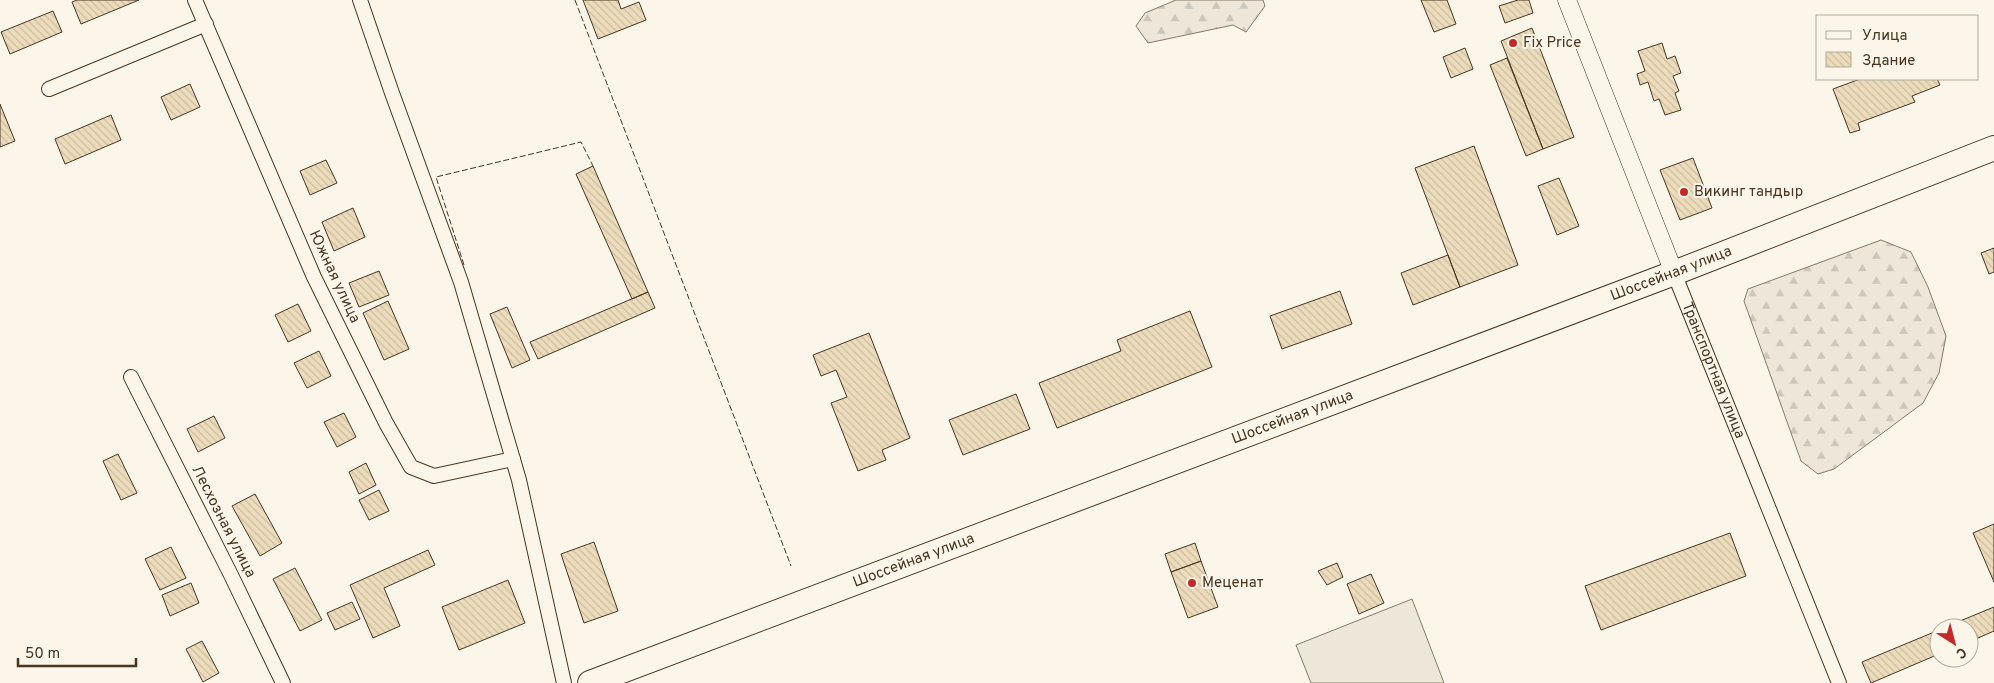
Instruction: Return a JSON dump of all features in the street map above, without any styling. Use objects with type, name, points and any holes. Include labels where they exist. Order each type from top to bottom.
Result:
[{"type":"highway","name":"Шоссейная улица","points":[[590,683],[1674,273],[1994,148]]},
{"type":"street","name":"Южная улица","points":[[195,0],[314,277],[386,423],[411,467],[434,476],[513,459]]},
{"type":"street","points":[[360,0],[460,282],[513,459],[564,683]]},
{"type":"street","name":"Транспортная улица","points":[[1567,0],[1674,273],[1839,683]]},
{"type":"street","points":[[49,89],[206,24]]},
{"type":"street","name":"Лесхозная улица","points":[[131,377],[284,683]]},
{"type":"green space","points":[[1176,0],[1263,0],[1265,6],[1246,32],[1233,25],[1148,43],[1136,26],[1145,13]]},
{"type":"green space","points":[[1881,240],[1911,252],[1928,287],[1946,336],[1939,373],[1923,403],[1834,469],[1818,474],[1801,461],[1744,301],[1748,289]]},
{"type":"shaded area","points":[[1412,599],[1444,683],[1311,683],[1296,645]]},
{"type":"building","points":[[77,0],[139,0],[81,24],[72,2]]},
{"type":"building","points":[[583,0],[618,0],[621,9],[639,2],[646,20],[598,39]]},
{"type":"building","points":[[1421,0],[1447,0],[1456,24],[1434,32]]},
{"type":"building","points":[[1518,0],[1529,0],[1533,13],[1505,23],[1499,6]]},
{"type":"building","points":[[53,11],[62,32],[10,54],[1,32]]},
{"type":"building","points":[[1532,28],[1574,137],[1543,149],[1501,41]]},
{"type":"building","points":[[1662,43],[1667,59],[1675,56],[1681,73],[1673,76],[1679,91],[1675,93],[1681,110],[1665,115],[1659,99],[1654,101],[1648,82],[1640,85],[1637,74],[1645,71],[1638,51]]},
{"type":"building","points":[[1465,48],[1473,69],[1451,78],[1443,57]]},
{"type":"building","points":[[1507,58],[1543,149],[1526,156],[1490,65]]},
{"type":"building","points":[[1857,80],[1938,80],[1940,85],[1912,96],[1915,102],[1858,123],[1860,130],[1850,133],[1833,89]]},
{"type":"building","points":[[190,84],[200,107],[171,120],[161,97]]},
{"type":"building","points":[[0,104],[15,141],[0,147]]},
{"type":"building","points":[[111,115],[121,140],[65,164],[55,139]]},
{"type":"building","points":[[1474,146],[1518,265],[1460,287],[1415,168]]},
{"type":"building","points":[[1693,158],[1712,208],[1680,220],[1660,170]]},
{"type":"building","points":[[326,160],[337,183],[310,195],[300,171]]},
{"type":"building","points":[[593,166],[648,292],[632,299],[576,174]]},
{"type":"building","points":[[1559,178],[1579,226],[1557,235],[1538,186]]},
{"type":"building","points":[[353,208],[365,237],[334,251],[322,222]]},
{"type":"building","points":[[1994,248],[1994,272],[1989,274],[1981,253]]},
{"type":"building","points":[[1448,255],[1460,287],[1413,305],[1401,273]]},
{"type":"building","points":[[379,271],[389,295],[359,307],[349,283]]},
{"type":"building","points":[[1340,291],[1352,324],[1282,349],[1270,316]]},
{"type":"building","points":[[648,292],[655,308],[538,359],[530,342]]},
{"type":"building","points":[[388,301],[409,349],[384,360],[363,313]]},
{"type":"building","points":[[298,304],[311,331],[288,342],[275,315]]},
{"type":"building","points":[[507,307],[530,360],[512,368],[490,314]]},
{"type":"building","points":[[1190,311],[1212,367],[1057,428],[1039,383],[1121,351],[1117,340]]},
{"type":"building","points":[[869,333],[910,438],[882,450],[886,460],[858,471],[831,403],[847,397],[836,370],[821,376],[813,355]]},
{"type":"building","points":[[319,351],[331,376],[307,388],[294,363]]},
{"type":"building","points":[[1016,394],[1030,429],[963,455],[949,420]]},
{"type":"building","points":[[344,413],[356,437],[337,447],[324,422]]},
{"type":"building","points":[[214,416],[225,438],[198,452],[187,429]]},
{"type":"building","points":[[118,454],[137,493],[121,500],[103,461]]},
{"type":"building","points":[[366,463],[376,485],[359,494],[349,472]]},
{"type":"building","points":[[379,490],[389,511],[369,520],[359,500]]},
{"type":"building","points":[[255,494],[282,543],[260,556],[232,506]]},
{"type":"building","points":[[1994,524],[1994,582],[1973,533]]},
{"type":"building","points":[[1730,533],[1746,576],[1601,630],[1585,586]]},
{"type":"building","points":[[594,542],[618,611],[584,623],[561,554]]},
{"type":"building","points":[[1195,543],[1201,561],[1171,572],[1165,554]]},
{"type":"building","points":[[171,547],[186,578],[160,590],[145,559]]},
{"type":"building","points":[[428,550],[435,565],[384,588],[400,626],[373,638],[350,585]]},
{"type":"building","points":[[1201,561],[1218,607],[1188,618],[1171,572]]},
{"type":"building","points":[[1337,563],[1343,577],[1327,585],[1318,571]]},
{"type":"building","points":[[295,568],[322,620],[300,631],[273,579]]},
{"type":"building","points":[[1371,574],[1384,603],[1359,614],[1347,584]]},
{"type":"building","points":[[508,580],[525,623],[459,650],[442,607]]},
{"type":"building","points":[[191,583],[199,603],[170,616],[162,595]]},
{"type":"building","points":[[352,602],[360,619],[335,630],[327,613]]},
{"type":"building","points":[[1994,607],[1994,631],[1979,638],[1979,618],[1967,618]]},
{"type":"building","points":[[1929,634],[1929,658],[1871,683],[1862,662]]},
{"type":"building","points":[[202,641],[219,673],[203,682],[186,649]]},
{"type":"fence","points":[[575,0],[791,566]]},
{"type":"fence","points":[[464,265],[436,177],[581,142],[593,166]]},
{"type":"place","name":"Fix Price","points":[[1513,43]]},
{"type":"place","name":"Викинг тандыр","points":[[1684,192]]},
{"type":"place","name":"Меценат","points":[[1192,583]]}]
